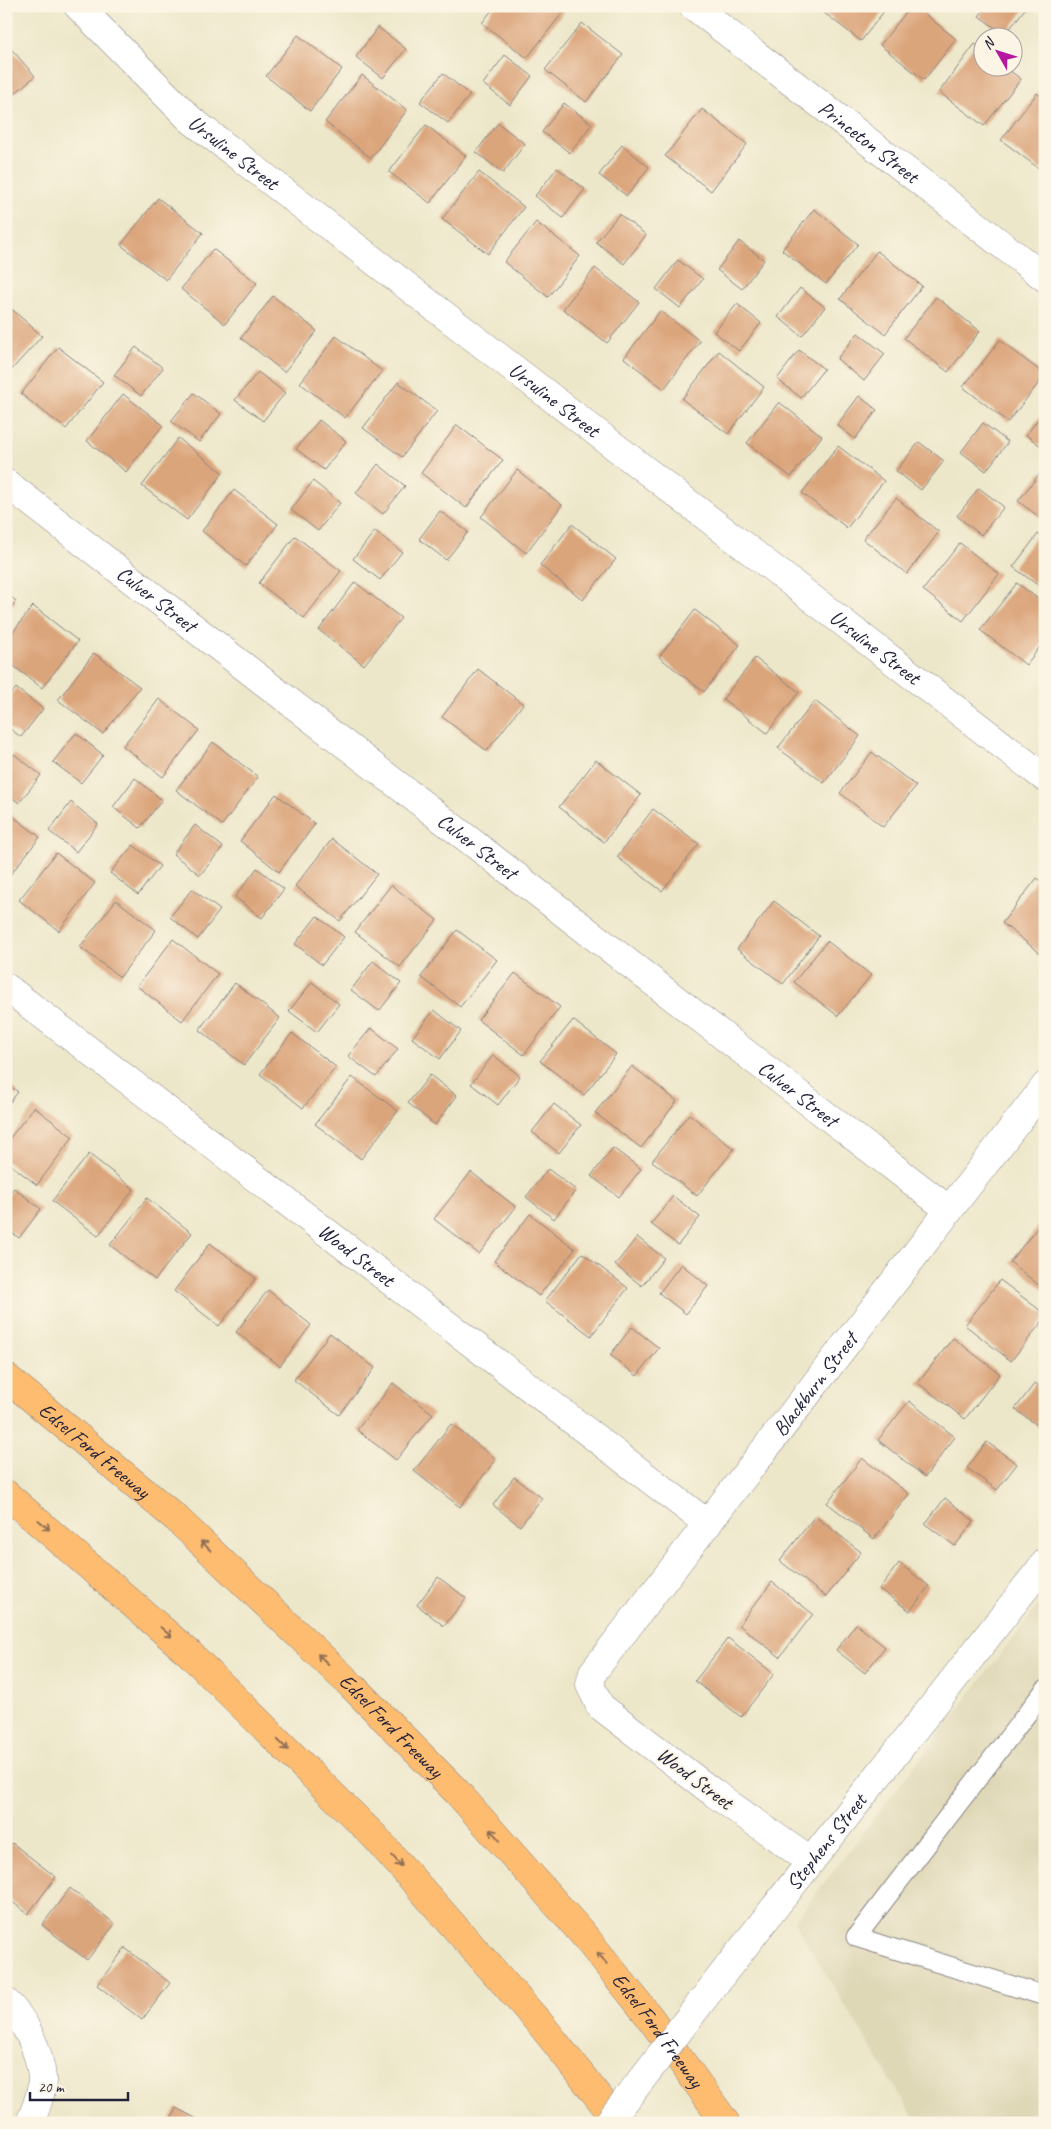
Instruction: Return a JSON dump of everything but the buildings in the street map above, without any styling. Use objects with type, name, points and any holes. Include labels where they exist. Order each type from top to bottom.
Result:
[{"type":"highway","name":"Edsel Ford Freeway","points":[[6,1377],[177,1518],[352,1686],[457,1792],[582,1933],[648,2015],[726,2123]]},
{"type":"highway","points":[[6,1494],[189,1653],[375,1837],[543,2027],[618,2123]]},
{"type":"street","name":"Ursuline Street","points":[[78,6],[190,119],[1045,778]]},
{"type":"street","name":"Princeton Street","points":[[693,6],[1045,278]]},
{"type":"street","name":"Culver Street","points":[[6,483],[949,1210]]},
{"type":"street","name":"Wood Street","points":[[6,987],[708,1524]]},
{"type":"street","name":"Blackburn Street","points":[[590,1685],[593,1672],[604,1657],[1045,1086]]},
{"type":"street","name":"Stephens Street","points":[[608,2123],[810,1860],[1045,1563]]},
{"type":"street","name":"Wood Street","points":[[590,1685],[600,1706],[613,1717],[715,1794],[810,1860]]},
{"type":"street","points":[[6,2002],[26,2028],[42,2078],[38,2101],[30,2123]]},
{"type":"lane","points":[[1045,1690],[856,1937],[1045,1996]]},
{"type":"shaded area","points":[[1045,1597],[1045,2123],[917,2123],[794,1922]]}]
